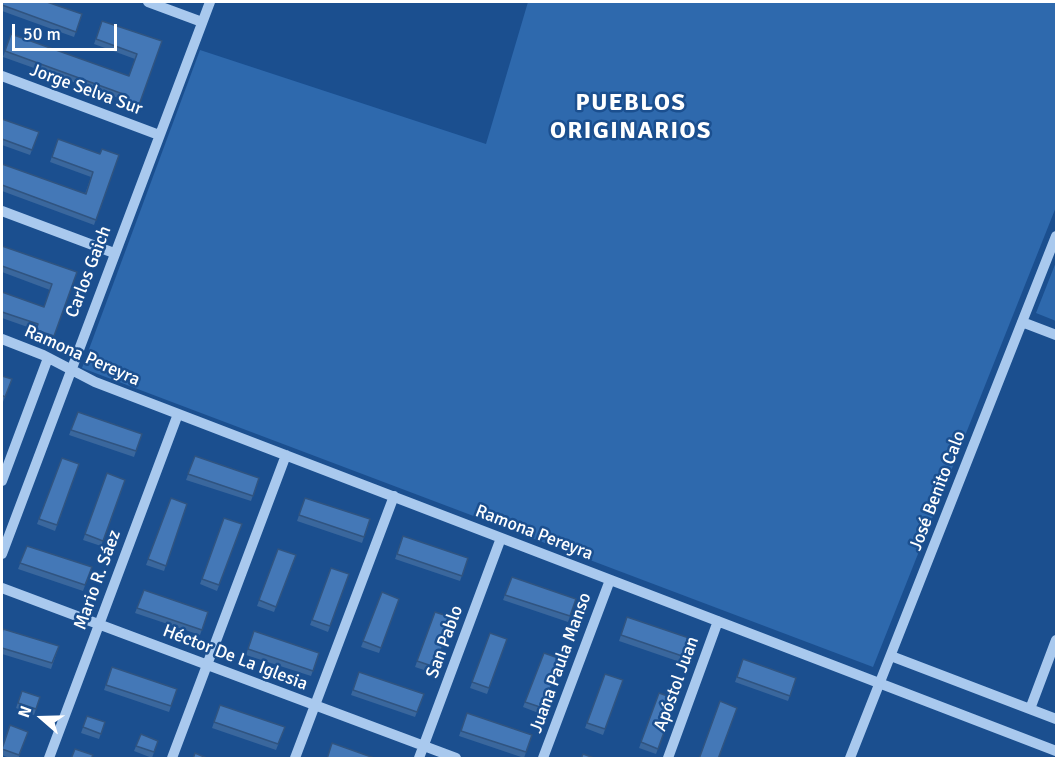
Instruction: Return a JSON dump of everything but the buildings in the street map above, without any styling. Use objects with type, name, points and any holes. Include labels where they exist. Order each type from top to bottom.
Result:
[{"type":"street","points":[[148,2],[202,22]]},
{"type":"street","name":"Carlos Gaich","points":[[2,554],[210,2]]},
{"type":"street","name":"Jorge Selva Sur","points":[[2,76],[159,135]]},
{"type":"street","points":[[2,211],[114,253]]},
{"type":"street","name":"José Benito Calo","points":[[850,759],[1056,236]]},
{"type":"street","points":[[1022,322],[1056,335]]},
{"type":"street","name":"Ramona Pereyra","points":[[2,339],[70,370],[178,414],[1056,751]]},
{"type":"street","points":[[2,482],[48,358]]},
{"type":"street","name":"Mario R. Sáez","points":[[49,759],[178,414]]},
{"type":"street","points":[[172,759],[286,455]]},
{"type":"street","points":[[295,759],[394,496]]},
{"type":"street","name":"San Pablo","points":[[419,759],[501,538]]},
{"type":"street","name":"Juana Paula Manso","points":[[543,759],[610,579]]},
{"type":"street","name":"Héctor De La Iglesia","points":[[2,588],[456,759]]},
{"type":"street","name":"Apóstol Juan","points":[[668,759],[718,621]]},
{"type":"street","points":[[1030,709],[1056,640]]},
{"type":"street","points":[[891,656],[1056,719]]},
{"type":"shaded area","points":[[528,2],[1056,2],[1056,207],[873,667],[82,368],[200,50],[486,144]]},
{"type":"shaded area","points":[[1056,262],[1056,321],[1036,313]]},
{"type":"district","name":"PUEBLOS ORIGINARIOS","points":[[631,118]]}]
